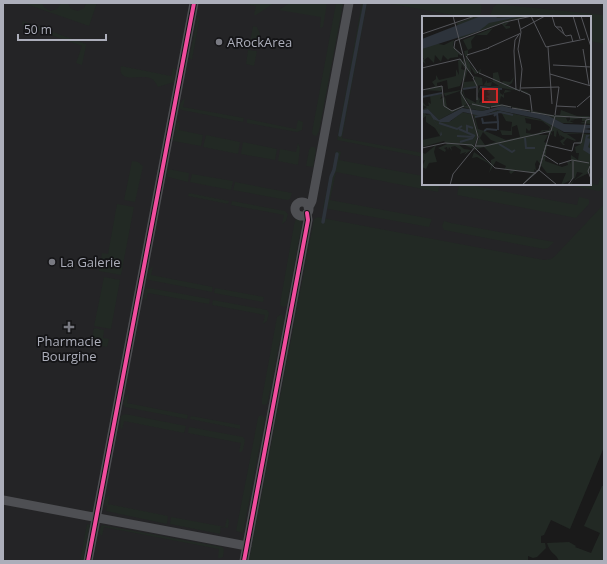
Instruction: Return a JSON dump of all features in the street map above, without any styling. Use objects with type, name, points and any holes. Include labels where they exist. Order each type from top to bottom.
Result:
[{"type":"street","points":[[88,561],[194,3]]},
{"type":"street","points":[[244,561],[308,220],[307,210],[312,201],[348,3]]},
{"type":"street","points":[[3,500],[247,546]]},
{"type":"shaded area","points":[[3,3],[604,3],[604,213],[255,561],[3,561]]},
{"type":"shaded area","points":[[23,3],[42,3],[44,7],[50,11],[57,9],[61,3],[68,3],[71,9],[78,11],[84,8],[86,3],[97,3],[89,26]]},
{"type":"shaded area","points":[[240,3],[274,3],[254,15],[256,6]]},
{"type":"shaded area","points":[[289,3],[327,3],[323,27],[320,28],[321,17],[279,10]]},
{"type":"shaded area","points":[[336,3],[343,4],[319,131],[316,136],[313,135],[312,132]]},
{"type":"shaded area","points":[[362,3],[367,3],[342,138],[422,153],[422,157],[337,140]]},
{"type":"shaded area","points":[[386,3],[480,3],[482,7],[480,16],[458,16]]},
{"type":"shaded area","points":[[497,4],[604,15],[604,44],[591,41],[591,16],[490,16],[493,7]]},
{"type":"shaded area","points":[[200,16],[192,60],[190,58],[190,53],[197,19]]},
{"type":"shaded area","points":[[23,21],[86,44],[82,65],[76,63],[82,46],[22,25]]},
{"type":"shaded area","points":[[253,26],[257,27],[260,34],[257,48],[249,47]]},
{"type":"shaded area","points":[[248,50],[257,51],[254,66],[246,64]]},
{"type":"shaded area","points":[[121,66],[171,76],[173,68],[176,71],[174,82],[158,87],[152,79],[148,77],[126,77],[121,72]]},
{"type":"shaded area","points":[[185,98],[183,107],[244,118],[243,122],[182,110],[180,109],[180,105]]},
{"type":"shaded area","points":[[247,119],[296,129],[298,120],[303,122],[302,130],[297,132],[247,123]]},
{"type":"shaded area","points":[[180,121],[179,130],[203,135],[201,146],[173,141],[177,123]]},
{"type":"shaded area","points":[[206,135],[240,142],[238,154],[203,147]]},
{"type":"shaded area","points":[[243,142],[277,149],[275,160],[241,154]]},
{"type":"shaded area","points":[[298,143],[300,148],[298,165],[278,161],[280,149],[296,152]]},
{"type":"shaded area","points":[[311,147],[316,149],[313,167],[306,166]]},
{"type":"shaded area","points":[[336,151],[341,152],[339,160],[422,176],[422,185],[440,185],[438,192],[336,172],[330,200],[432,219],[429,227],[323,208]]},
{"type":"shaded area","points":[[132,161],[138,162],[143,166],[135,202],[124,200]]},
{"type":"shaded area","points":[[168,169],[189,173],[188,182],[168,177]]},
{"type":"shaded area","points":[[192,174],[233,181],[231,190],[190,182]]},
{"type":"shaded area","points":[[600,178],[604,178],[604,187],[599,191],[568,185],[591,185],[591,183],[598,185]]},
{"type":"shaded area","points":[[235,182],[292,193],[290,199],[287,200],[233,190]]},
{"type":"shaded area","points":[[459,185],[470,185],[577,205],[579,197],[588,199],[589,204],[576,218],[457,195]]},
{"type":"shaded area","points":[[189,193],[229,201],[228,204],[188,196]]},
{"type":"shaded area","points":[[232,201],[285,211],[288,214],[286,221],[282,224],[284,215],[231,205]]},
{"type":"shaded area","points":[[117,204],[134,207],[121,275],[99,271],[102,253],[108,254]]},
{"type":"shaded area","points":[[604,204],[604,447],[570,529],[551,520],[544,535],[541,536],[541,543],[545,543],[546,548],[537,557],[533,558],[528,556],[528,561],[249,561],[314,219],[318,217],[544,260],[551,259],[555,256]]},
{"type":"shaded area","points":[[299,217],[301,218],[302,223],[287,304],[283,307],[280,305],[281,298],[294,225],[296,219]]},
{"type":"shaded area","points":[[444,221],[554,242],[548,248],[544,249],[444,230],[442,226]]},
{"type":"shaded area","points":[[153,266],[151,275],[213,287],[212,292],[149,280],[147,278],[149,270]]},
{"type":"shaded area","points":[[104,277],[120,280],[111,329],[94,326]]},
{"type":"shaded area","points":[[149,288],[210,299],[209,304],[148,293],[146,301],[144,297],[145,289]]},
{"type":"shaded area","points":[[215,288],[264,297],[263,302],[214,293]]},
{"type":"shaded area","points":[[213,300],[267,310],[269,313],[267,321],[263,324],[265,315],[212,305]]},
{"type":"shaded area","points":[[281,314],[284,320],[268,400],[267,404],[264,405],[262,404],[262,398],[277,317]]},
{"type":"shaded area","points":[[94,328],[104,330],[103,338],[109,339],[107,347],[91,344]]},
{"type":"shaded area","points":[[127,395],[129,395],[127,403],[188,415],[187,419],[125,407],[123,404]]},
{"type":"shaded area","points":[[125,414],[186,426],[184,433],[124,421],[122,430],[120,426],[121,416]]},
{"type":"shaded area","points":[[262,415],[265,418],[243,533],[236,531],[258,418]]},
{"type":"shaded area","points":[[191,416],[240,425],[240,429],[190,419]]},
{"type":"shaded area","points":[[189,427],[243,437],[245,440],[243,450],[239,452],[241,443],[188,433]]},
{"type":"shaded area","points":[[602,486],[604,486],[604,561],[559,561],[547,543],[569,542],[576,546],[575,547],[591,553],[600,533],[584,526]]},
{"type":"shaded area","points":[[110,496],[108,504],[168,516],[167,524],[106,511],[107,506],[104,506],[105,499]]},
{"type":"shaded area","points":[[171,517],[225,527],[227,518],[229,521],[228,528],[221,527],[220,534],[170,524]]},
{"type":"shaded area","points":[[87,524],[90,525],[83,561],[80,561]]},
{"type":"shaded area","points":[[102,525],[222,547],[224,549],[223,557],[218,558],[219,549],[104,527],[102,536],[99,533]]},
{"type":"waterway","points":[[340,135],[365,3]]},
{"type":"waterway","points":[[323,222],[331,177],[337,154]]},
{"type":"cycle path","points":[[88,561],[194,3]]},
{"type":"cycle path","points":[[244,561],[308,220],[307,213]]},
{"type":"place","name":"ARockArea","points":[[219,42]]},
{"type":"place","name":"La Galerie","points":[[52,262]]},
{"type":"place","name":"Pharmacie Bourgine","points":[[69,327]]}]
